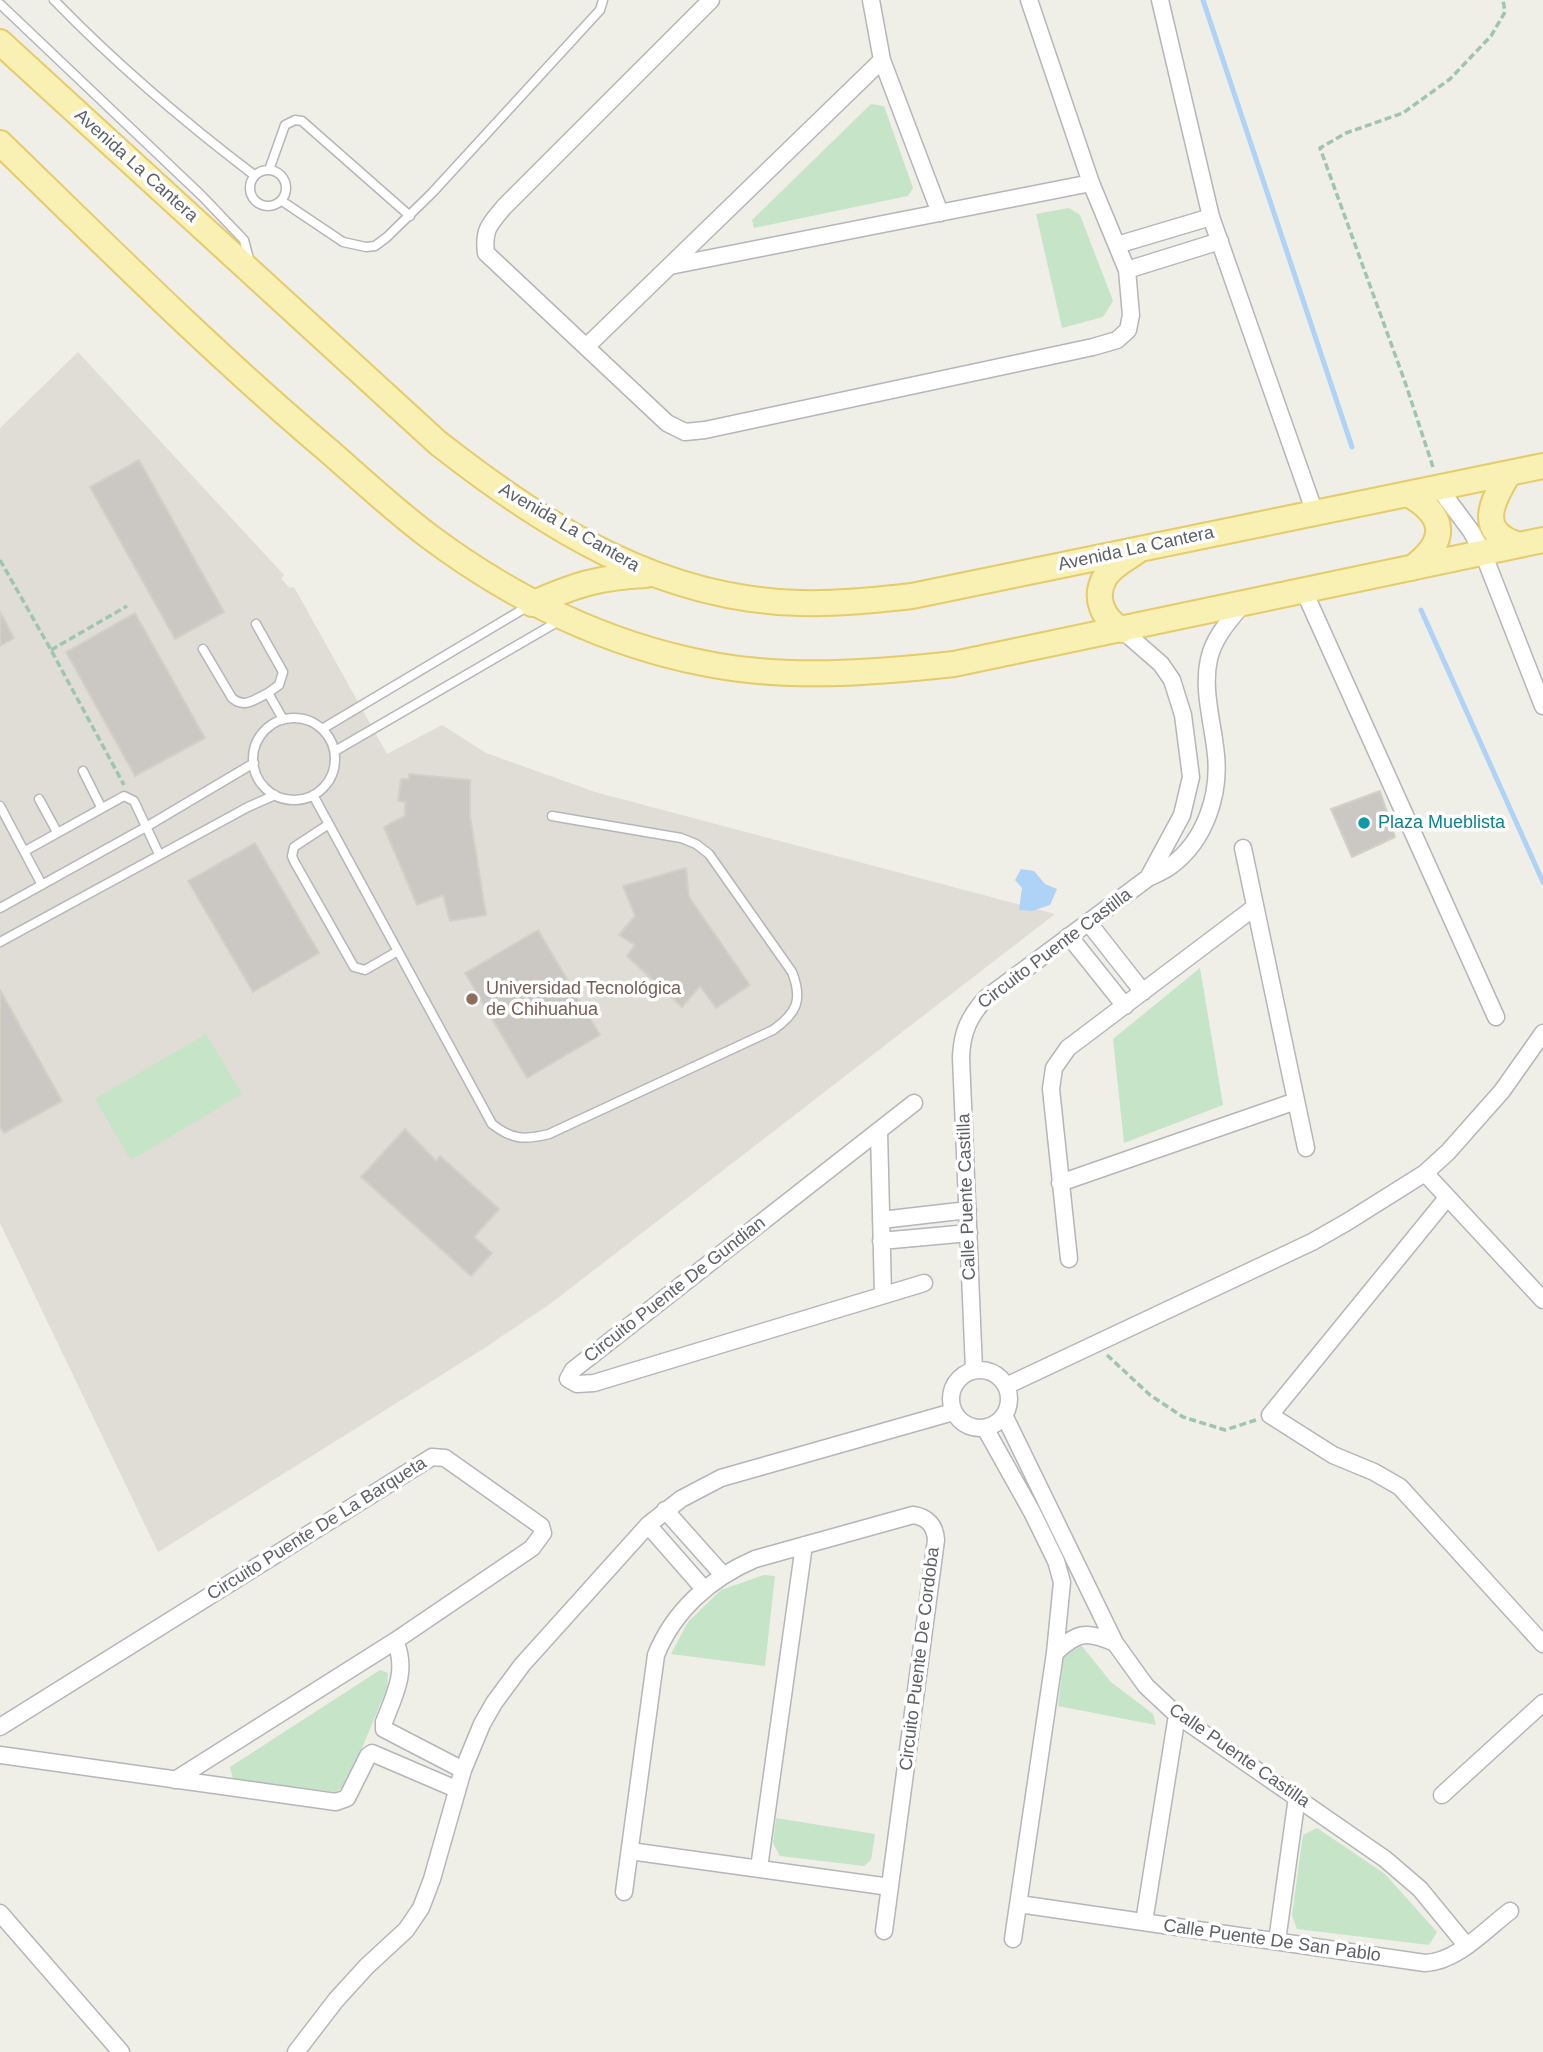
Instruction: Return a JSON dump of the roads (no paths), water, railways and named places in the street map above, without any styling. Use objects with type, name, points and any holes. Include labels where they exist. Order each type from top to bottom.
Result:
[{"type":"main road","name":"Avenida La Cantera","points":[[0,42],[438,443],[484,479],[531,510],[614,558],[653,575],[693,587],[740,597],[797,603],[851,603],[912,596],[1543,466]]},
{"type":"main road","points":[[0,143],[278,408],[431,538],[532,604],[563,619],[618,640],[704,664],[796,673],[895,671],[954,664],[1543,540]]},
{"type":"main road","points":[[1509,473],[1493,503],[1490,515],[1493,529],[1503,540],[1518,545]]},
{"type":"main road","points":[[1408,494],[1424,503],[1434,515],[1438,527],[1436,542],[1429,555],[1411,568]]},
{"type":"main road","points":[[1122,629],[1111,623],[1103,612],[1101,589],[1112,570],[1143,548]]},
{"type":"main road","points":[[532,604],[569,587],[596,580],[653,575]]},
{"type":"street","points":[[711,0],[513,198],[488,227],[485,240],[486,253],[667,423],[685,432],[705,430],[1117,340],[1128,330],[1131,314],[1127,270],[1091,183],[1029,0]]},
{"type":"street","points":[[871,0],[882,60],[940,213]]},
{"type":"street","points":[[1160,0],[1211,217],[1315,513]]},
{"type":"street","points":[[586,347],[882,60]]},
{"type":"street","points":[[670,266],[1091,183]]},
{"type":"street","points":[[1117,245],[1211,217]]},
{"type":"street","points":[[1127,270],[1220,241]]},
{"type":"street","points":[[1439,488],[1472,531],[1483,553],[1543,706]]},
{"type":"street","points":[[1304,591],[1496,1017]]},
{"type":"street","name":"Circuito Puente Castilla","points":[[966,1025],[985,999],[1148,878],[1170,867],[1186,853],[1208,816],[1216,777],[1207,681],[1209,659],[1220,632],[1243,604]]},
{"type":"street","name":"Circuito Puente Castilla","points":[[1122,629],[1161,664],[1172,680],[1183,715],[1191,777],[1188,796],[1178,824],[1148,878]]},
{"type":"street","points":[[1183,715],[1209,710]]},
{"type":"street","points":[[1243,848],[1306,1148]]},
{"type":"street","points":[[1069,1259],[1051,1090],[1054,1068],[1068,1048],[1255,907]]},
{"type":"street","points":[[1088,922],[1143,992]]},
{"type":"street","points":[[1069,936],[1125,1006]]},
{"type":"street","name":"Calle Puente Castilla","points":[[966,1025],[961,1057],[974,1370]]},
{"type":"street","points":[[1006,1386],[1311,1242],[1425,1173],[1448,1152],[1502,1091],[1543,1032]]},
{"type":"street","points":[[1060,1182],[1296,1101]]},
{"type":"street","name":"Circuito Puente De Gundian","points":[[914,1103],[573,1370],[568,1379],[577,1384],[594,1383],[924,1283]]},
{"type":"street","points":[[879,1131],[883,1295]]},
{"type":"street","points":[[1425,1173],[1543,1300]]},
{"type":"street","points":[[1447,1198],[1270,1415],[1333,1455],[1374,1472],[1400,1487],[1543,1644]]},
{"type":"street","points":[[881,1220],[968,1210]]},
{"type":"street","points":[[881,1241],[969,1233]]},
{"type":"street","points":[[974,1370],[989,1371],[1006,1386],[1009,1401],[1004,1415],[999,1421],[985,1428],[963,1423],[953,1412],[950,1397],[955,1382],[974,1370]]},
{"type":"street","points":[[296,2052],[336,2000],[414,1919],[432,1879],[463,1770],[482,1724],[507,1684],[648,1525],[699,1489],[733,1474],[953,1412]]},
{"type":"street","name":"Calle Puente Castilla","points":[[1004,1415],[1115,1643],[1146,1686],[1177,1715],[1403,1874],[1436,1906],[1466,1945]]},
{"type":"street","points":[[985,1428],[1032,1512],[1056,1561],[1062,1583],[1055,1653],[1013,1939]]},
{"type":"street","name":"Circuito Puente De La Barqueta","points":[[0,1727],[432,1457],[438,1456],[541,1526],[543,1533],[532,1548],[395,1641],[175,1780]]},
{"type":"street","points":[[1032,1512],[1048,1503]]},
{"type":"street","points":[[666,1510],[723,1575]]},
{"type":"street","name":"Circuito Puente De Cordoba","points":[[624,1892],[656,1656],[679,1615],[704,1589],[723,1575],[755,1559],[913,1515],[927,1520],[935,1533],[884,1931]]},
{"type":"street","points":[[648,1525],[704,1589]]},
{"type":"street","points":[[759,1868],[804,1545]]},
{"type":"street","points":[[1055,1653],[1080,1635],[1099,1636],[1115,1643]]},
{"type":"street","points":[[395,1641],[400,1653],[401,1677],[384,1722],[384,1729],[463,1770]]},
{"type":"street","points":[[1442,1795],[1543,1703]]},
{"type":"street","points":[[1144,1922],[1177,1715]]},
{"type":"street","points":[[0,1755],[342,1801],[351,1794],[368,1756],[372,1754],[456,1789]]},
{"type":"street","points":[[1277,1941],[1297,1797]]},
{"type":"street","points":[[630,1851],[890,1886]]},
{"type":"street","name":"Calle Puente De San Pablo","points":[[1019,1904],[1426,1963],[1444,1960],[1510,1911]]},
{"type":"street","points":[[0,1913],[121,2052]]},
{"type":"lane","points":[[54,0],[96,43],[178,117],[254,175]]},
{"type":"lane","points":[[282,201],[343,242],[366,247],[375,246],[410,216],[600,10],[603,0]]},
{"type":"lane","points":[[0,4],[244,240],[252,272]]},
{"type":"lane","points":[[269,170],[285,125],[295,120],[302,121],[410,216]]},
{"type":"lane","points":[[269,170],[283,177],[286,193],[282,201],[266,207],[252,199],[249,191],[254,175],[269,170]]},
{"type":"lane","points":[[322,729],[532,604]]},
{"type":"lane","points":[[335,751],[563,619]]},
{"type":"lane","points":[[203,649],[232,698],[236,702],[247,704],[279,685],[283,672],[256,625]]},
{"type":"lane","points":[[268,692],[283,719]]},
{"type":"lane","points":[[283,719],[303,719],[322,729],[335,751],[335,764],[324,787],[301,799],[288,799],[275,795],[265,787],[254,763],[260,736],[283,719]]},
{"type":"lane","points":[[0,908],[254,763]]},
{"type":"lane","points":[[83,771],[102,807]]},
{"type":"lane","points":[[0,942],[159,854],[275,795]]},
{"type":"lane","points":[[313,795],[492,1124],[504,1134],[515,1138],[528,1139],[549,1134],[773,1030],[793,1012],[798,1000],[798,986],[792,972],[709,854],[696,844],[681,838],[552,816]]},
{"type":"lane","points":[[25,851],[120,797],[131,798],[159,854]]},
{"type":"lane","points":[[39,799],[57,832]]},
{"type":"lane","points":[[0,806],[42,884]]},
{"type":"lane","points":[[329,824],[294,847],[294,861],[354,967],[365,970],[398,951]]},
{"type":"water","points":[[1021,869],[1034,871],[1045,884],[1057,889],[1050,905],[1032,911],[1019,910],[1022,888],[1015,880]]},
{"type":"waterway","points":[[1203,0],[1352,447]]},
{"type":"waterway","points":[[1421,610],[1543,882]]},
{"type":"place","name":"Plaza Mueblista","points":[[1364,823]]},
{"type":"place","name":"Universidad Tecnológica de Chihuahua","points":[[472,999]]}]
